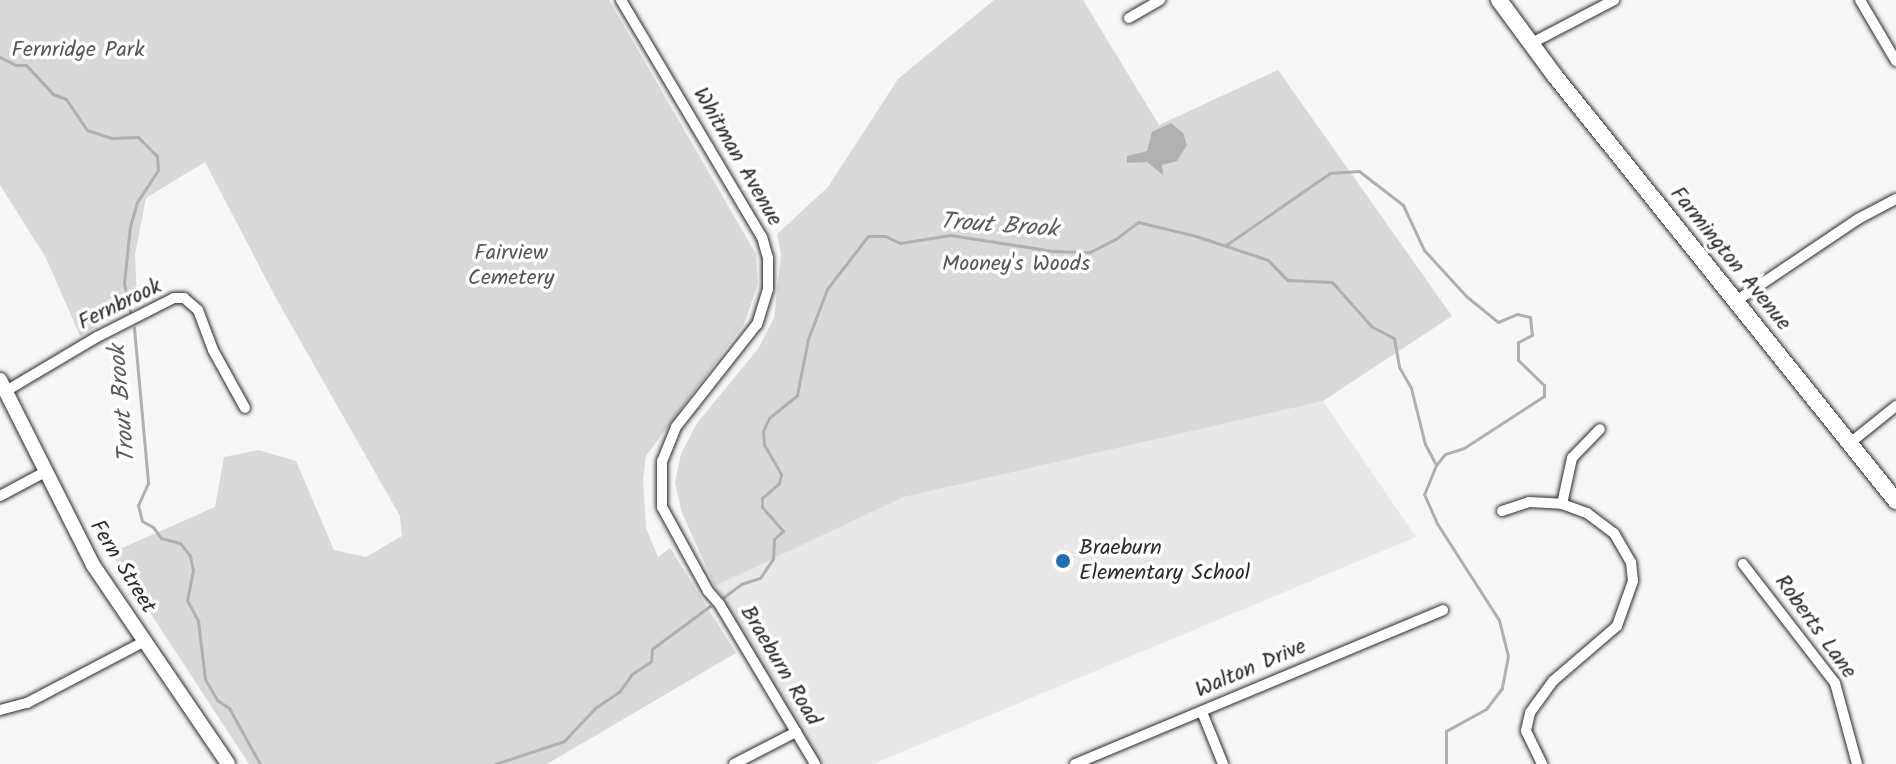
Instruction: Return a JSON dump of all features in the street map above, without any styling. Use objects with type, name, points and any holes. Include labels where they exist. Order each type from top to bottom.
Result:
[{"type":"main road","name":"Farmington Avenue","points":[[1488,0],[1518,37],[1530,44]]},
{"type":"main road","name":"Farmington Avenue","points":[[1499,0],[1522,27],[1530,44],[1896,501]]},
{"type":"street","name":"Whitman Avenue","points":[[621,0],[758,229],[768,258],[768,289],[757,324],[676,427],[662,461],[659,482],[662,507],[708,591]]},
{"type":"street","points":[[1129,18],[1160,0]]},
{"type":"street","points":[[1530,44],[1614,0]]},
{"type":"street","points":[[1860,0],[1896,61]]},
{"type":"street","points":[[1736,301],[1858,219],[1896,199]]},
{"type":"street","name":"Fernbrook","points":[[3,386],[174,298],[184,298],[198,310],[213,350],[245,408]]},
{"type":"street","name":"Fern Street","points":[[3,386],[93,565],[228,764]]},
{"type":"street","points":[[1850,443],[1896,406]]},
{"type":"street","points":[[1562,504],[1572,458],[1600,429]]},
{"type":"street","points":[[0,496],[45,472]]},
{"type":"street","points":[[1502,511],[1529,502],[1562,504],[1587,513],[1614,533],[1631,562],[1633,581],[1617,626],[1553,681],[1530,713],[1526,731],[1542,764]]},
{"type":"street","name":"Roberts Lane","points":[[1743,564],[1835,683],[1857,764]]},
{"type":"street","name":"Braeburn Road","points":[[708,591],[720,605],[815,764]]},
{"type":"street","name":"Walton Drive","points":[[1075,764],[1443,610]]},
{"type":"street","points":[[0,710],[27,703],[143,642]]},
{"type":"street","points":[[1202,712],[1223,764]]},
{"type":"street","points":[[734,764],[796,732]]},
{"type":"shaded area","points":[[1171,123],[1183,133],[1187,145],[1177,161],[1162,165],[1163,175],[1147,162],[1127,163],[1127,156],[1147,151],[1152,132]]},
{"type":"shaded area","name":"Braeburn Elementary School","points":[[1323,401],[1416,537],[873,764],[820,764],[715,586],[904,497]]},
{"type":"green space","name":"Fairview Cemetery","points":[[0,0],[609,0],[756,254],[758,284],[744,324],[646,456],[643,481],[646,528],[658,557],[670,548],[736,653],[547,764],[249,764],[111,553],[215,507],[224,457],[259,450],[296,461],[334,550],[366,557],[402,536],[400,516],[277,300],[205,162],[146,198],[135,254],[137,302],[80,336],[46,258],[0,185]]},
{"type":"green space","name":"Mooney's Woods","points":[[994,0],[1083,0],[1159,125],[1278,70],[1452,316],[1323,401],[904,497],[715,586],[682,513],[675,483],[681,454],[697,423],[758,349],[774,318],[781,254],[777,234],[828,187],[898,79]]},
{"type":"waterway","name":"Trout Brook","points":[[0,57],[16,65],[26,65],[53,94],[66,99],[87,130],[112,138],[138,137],[157,156],[158,170],[137,202],[130,226],[124,283],[130,311]]},
{"type":"waterway","name":"Trout Brook","points":[[1226,245],[1330,173],[1359,171],[1403,205],[1424,250],[1466,296],[1498,322],[1517,314],[1530,317],[1532,335],[1518,342],[1518,360],[1544,385],[1544,396],[1464,448],[1445,454],[1436,465]]},
{"type":"waterway","name":"Trout Brook","points":[[724,597],[741,584],[760,578],[773,559],[774,539],[783,531],[762,507],[762,498],[779,483],[781,474],[764,445],[763,431],[769,418],[797,395],[808,339],[827,289],[868,236],[885,236],[900,243],[950,235],[1053,251],[1090,252],[1117,238],[1138,222],[1196,236],[1268,260],[1287,280],[1332,282],[1371,326],[1394,338],[1399,367],[1411,388],[1425,444],[1436,465],[1424,494],[1438,525],[1499,620],[1508,656],[1502,688],[1486,709],[1446,731],[1446,764]]},
{"type":"waterway","name":"Trout Brook","points":[[134,328],[148,483],[138,505],[142,521],[153,527],[161,538],[180,543],[190,556],[193,570],[187,600],[198,621],[205,679],[217,700],[229,708],[260,764]]},
{"type":"waterway","name":"Trout Brook","points":[[495,764],[564,741],[595,708],[619,692],[632,674],[651,661],[652,649],[710,606]]},
{"type":"place","name":"Braeburn Elementary School","points":[[1063,561]]},
{"type":"park label","name":"Fernridge Park","points":[[78,51]]}]
